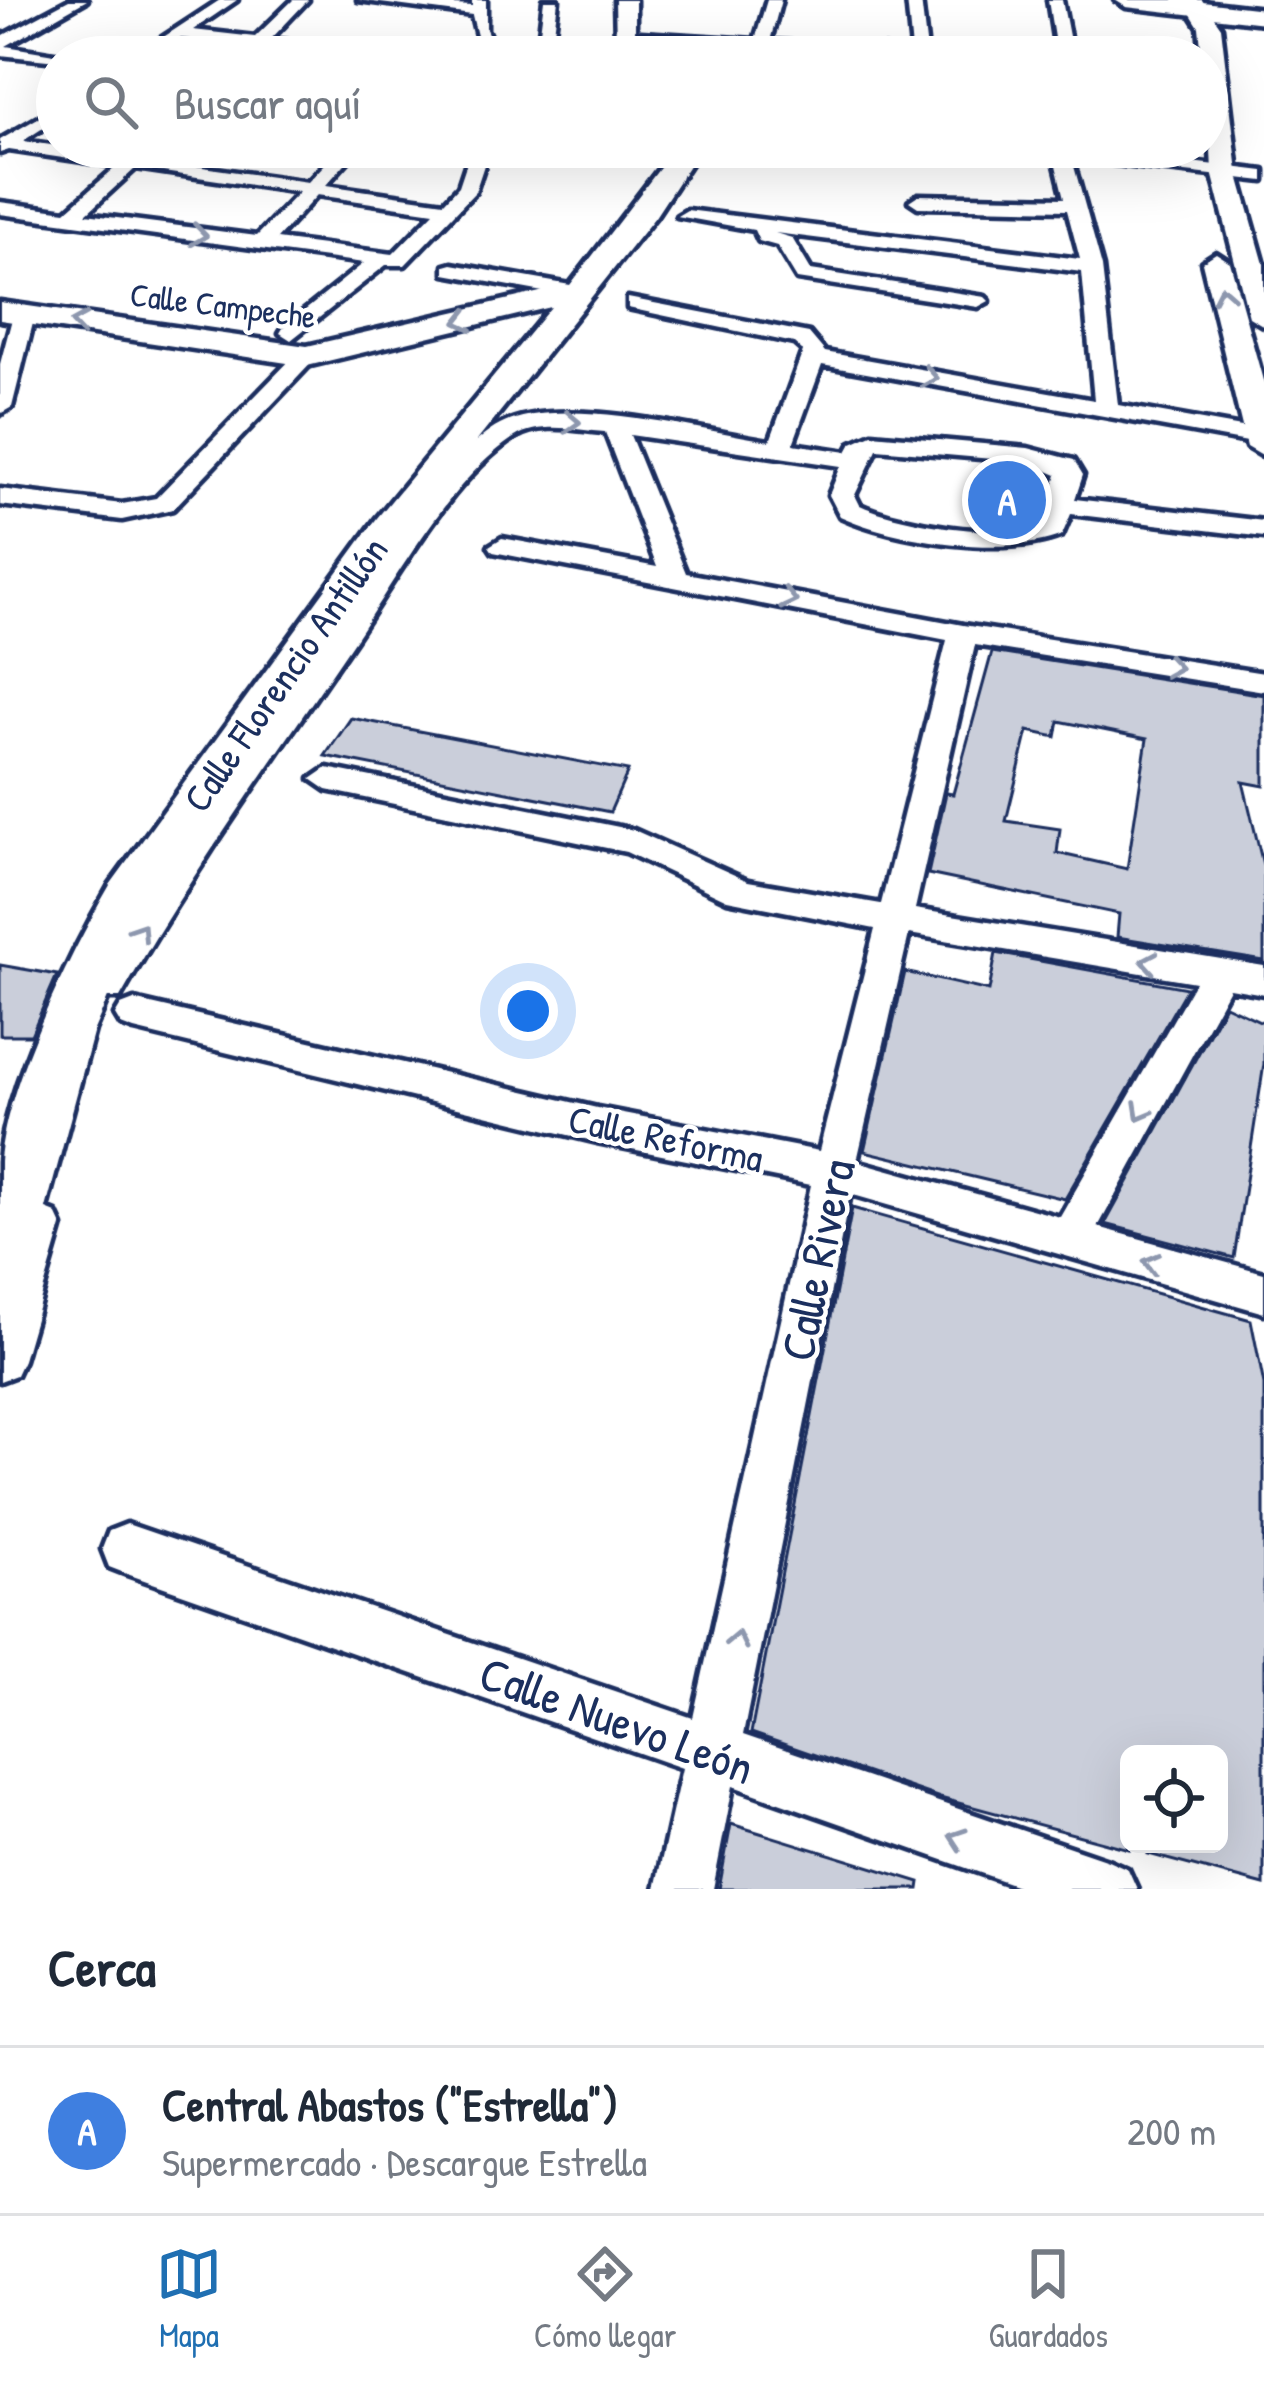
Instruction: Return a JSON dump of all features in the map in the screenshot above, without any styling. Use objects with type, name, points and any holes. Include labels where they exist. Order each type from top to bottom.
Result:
[{"type":"main road","points":[[1126,0],[1200,12],[1260,11]]},
{"type":"main road","points":[[1226,0],[1260,11]]},
{"type":"street","points":[[0,47],[80,0]]},
{"type":"street","points":[[265,36],[301,0]]},
{"type":"street","points":[[364,0],[478,6],[485,36]]},
{"type":"street","points":[[548,32],[551,0]]},
{"type":"street","points":[[624,36],[625,0]]},
{"type":"street","points":[[764,36],[774,0]]},
{"type":"street","points":[[914,0],[918,36]]},
{"type":"street","points":[[1054,0],[1061,36]]},
{"type":"street","points":[[202,2],[227,2]]},
{"type":"street","points":[[173,36],[227,2]]},
{"type":"street","points":[[1187,36],[1186,16],[1200,12]]},
{"type":"street","points":[[178,33],[220,36]]},
{"type":"street","points":[[0,47],[36,53]]},
{"type":"street","points":[[0,120],[36,124]]},
{"type":"street","points":[[3,146],[36,125]]},
{"type":"street","points":[[3,146],[36,148]]},
{"type":"street","points":[[1228,167],[1264,176]]},
{"type":"street","points":[[71,217],[125,168]]},
{"type":"street","points":[[213,168],[452,209]]},
{"type":"street","points":[[261,244],[333,168]]},
{"type":"street","points":[[0,497],[140,512],[164,504],[293,348],[452,209],[468,188],[474,168]]},
{"type":"street","name":"Calle Florencio Antillón","points":[[0,1264],[75,1003],[108,929],[390,526],[645,211],[674,168]]},
{"type":"street","points":[[1065,168],[1092,267],[1106,406]]},
{"type":"street","points":[[814,357],[1106,406],[1263,441],[1228,318],[1206,168]]},
{"type":"street","points":[[1207,168],[1264,316]]},
{"type":"street","points":[[918,201],[1074,204]]},
{"type":"street","points":[[0,208],[389,261]]},
{"type":"street","points":[[687,216],[1092,267]]},
{"type":"street","points":[[763,226],[766,237],[785,242],[804,274],[978,301]]},
{"type":"street","points":[[452,270],[576,292]]},
{"type":"street","name":"Calle Campeche","points":[[12,313],[293,348],[576,292]]},
{"type":"street","points":[[636,304],[801,338],[814,350],[778,448]]},
{"type":"street","points":[[0,407],[12,313]]},
{"type":"street","name":"Calle Florencio Antillón","points":[[0,1360],[97,1012],[118,965],[416,530],[468,466],[508,430],[544,420],[614,424],[854,461]]},
{"type":"street","points":[[614,424],[674,576]]},
{"type":"street","points":[[880,440],[1045,458],[1068,469],[1061,505],[1050,532],[1024,538],[864,517],[843,504],[854,461],[866,443],[880,440]]},
{"type":"street","points":[[1061,505],[1264,529]]},
{"type":"street","points":[[502,546],[963,634],[1264,682]]},
{"type":"street","name":"Calle Rivera","points":[[684,1889],[834,1172],[963,634]]},
{"type":"street","points":[[328,779],[634,842],[739,892],[1264,980]]},
{"type":"street","points":[[1069,1240],[1218,974]]},
{"type":"street","name":"Calle Reforma","points":[[134,1015],[597,1125],[834,1172],[1264,1293]]},
{"type":"street","name":"Calle Nuevo León","points":[[128,1549],[1108,1889]]},
{"type":"building","points":[[992,652],[1264,695],[1264,786],[1243,782],[1264,869],[1264,961],[1117,937],[1119,914],[928,874],[946,793],[953,794]],"holes":[[[1059,721],[1147,739],[1127,869],[1057,853],[1060,829],[1006,821],[1028,731],[1056,737]]]},
{"type":"building","points":[[351,718],[628,771],[610,812],[325,756]]},
{"type":"building","points":[[996,953],[1187,988],[1065,1199],[864,1151],[905,972],[989,991]]},
{"type":"building","points":[[0,965],[57,975],[31,1035],[0,1035]]},
{"type":"building","points":[[1225,1005],[1264,1023],[1264,1064],[1234,1258],[1105,1224]]},
{"type":"building","points":[[852,1208],[1251,1320],[1264,1385],[1264,1885],[1148,1854],[1228,1853],[1228,1745],[1120,1745],[1120,1847],[940,1798],[751,1733]]},
{"type":"building","points":[[731,1824],[920,1882],[919,1889],[719,1889]]},
{"type":"place","name":"Central Abastos (\"Estrella\")","points":[[1007,500]]}]
